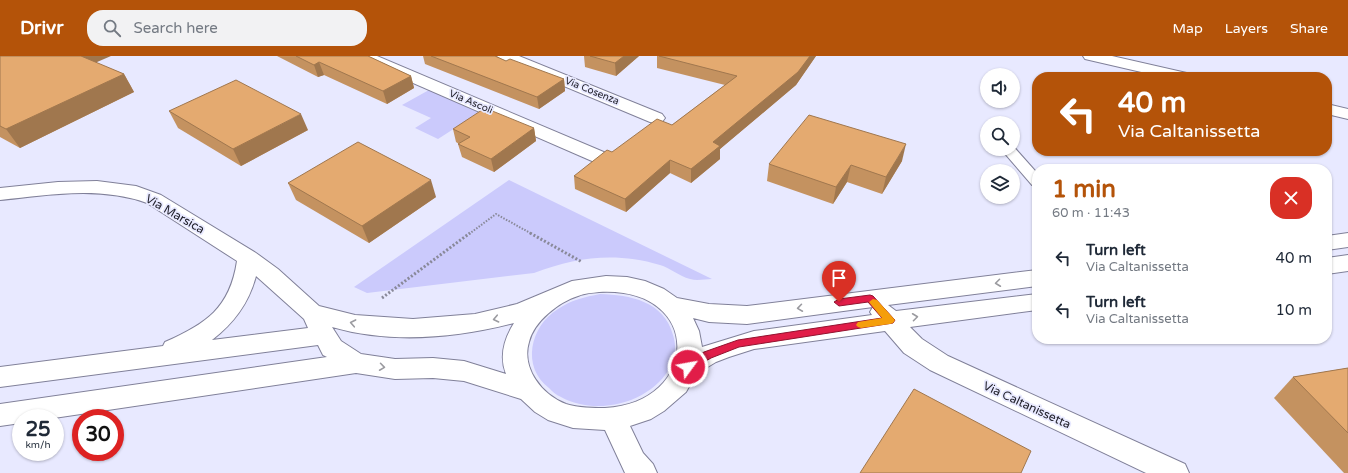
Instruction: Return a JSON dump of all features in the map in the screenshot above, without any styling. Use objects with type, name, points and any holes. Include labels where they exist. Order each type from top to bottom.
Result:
[{"type":"street","name":"Via Ascoli","points":[[364,56],[599,157]]},
{"type":"street","name":"Via Cosenza","points":[[505,56],[656,118]]},
{"type":"street","points":[[1091,56],[1163,72]]},
{"type":"street","points":[[1332,110],[1348,114]]},
{"type":"street","name":"Via Marsica","points":[[0,194],[97,187],[117,188],[154,199],[248,258],[292,294],[312,313],[332,348],[356,363],[395,369],[432,368],[464,371],[528,392]]},
{"type":"street","points":[[1332,242],[1348,240]]},
{"type":"street","points":[[155,356],[192,340],[218,323],[230,310],[244,285],[248,258]]},
{"type":"street","points":[[1332,265],[1348,263]]},
{"type":"street","points":[[672,305],[709,314],[747,315],[870,298],[1032,279]]},
{"type":"street","points":[[599,284],[627,285],[652,292],[672,305],[685,321],[691,344],[688,367],[677,385],[660,401],[638,412],[612,419],[580,419],[558,412],[550,409],[528,392],[516,368],[516,343],[528,320],[546,302],[572,289],[599,284]]},
{"type":"street","name":"Via Caltanissetta","points":[[870,298],[913,346],[939,363],[1175,473]]},
{"type":"street","name":"Via Marsica","points":[[312,313],[354,324],[400,328],[470,324],[511,316],[546,302]]},
{"type":"street","points":[[688,367],[707,355],[738,344],[890,320],[1032,303]]},
{"type":"street","points":[[0,377],[325,335]]},
{"type":"street","points":[[0,415],[356,363]]},
{"type":"street","points":[[612,419],[633,462],[643,473]]},
{"type":"lane","points":[[1014,156],[1032,176]]},
{"type":"path","points":[[382,298],[496,214],[586,264]]},
{"type":"shaded area","points":[[429,90],[480,112],[438,139],[415,128],[431,118],[402,105]]},
{"type":"shaded area","points":[[509,180],[712,279],[693,280],[660,265],[643,261],[596,258],[566,263],[534,273],[367,293],[354,287]]},
{"type":"shaded area","points":[[600,294],[634,298],[654,307],[662,314],[669,324],[674,339],[675,354],[672,364],[663,377],[652,388],[638,397],[623,403],[607,406],[591,406],[575,403],[559,396],[540,379],[532,358],[532,347],[535,336],[548,316],[568,303]]},
{"type":"building","points":[[0,56],[81,56],[124,74],[6,129],[0,126]]},
{"type":"building","points":[[296,56],[368,56],[411,76],[383,91],[319,62],[314,65]]},
{"type":"building","points":[[431,56],[495,56],[506,61],[510,59],[564,79],[537,97]]},
{"type":"building","points":[[590,56],[624,56],[615,63]]},
{"type":"building","points":[[659,56],[810,56],[798,72],[713,142],[720,146],[691,169],[670,160],[625,199],[574,176],[607,150],[612,152],[657,119],[672,125],[737,76]]},
{"type":"building","points":[[236,80],[301,114],[233,149],[169,111]]},
{"type":"building","points":[[485,108],[534,128],[491,159],[458,144],[470,137],[453,129]]},
{"type":"building","points":[[809,115],[906,144],[886,177],[851,165],[836,187],[769,164]]},
{"type":"building","points":[[358,142],[431,180],[362,226],[288,183]]},
{"type":"building","points":[[1348,368],[1348,433],[1293,377]]},
{"type":"building","points":[[914,389],[1031,451],[1021,473],[860,473]]},
{"type":"slow traffic","points":[[861,325],[890,320],[873,302]]},
{"type":"route","points":[[688,367],[707,355],[754,340],[890,320],[870,298],[839,302]]}]
